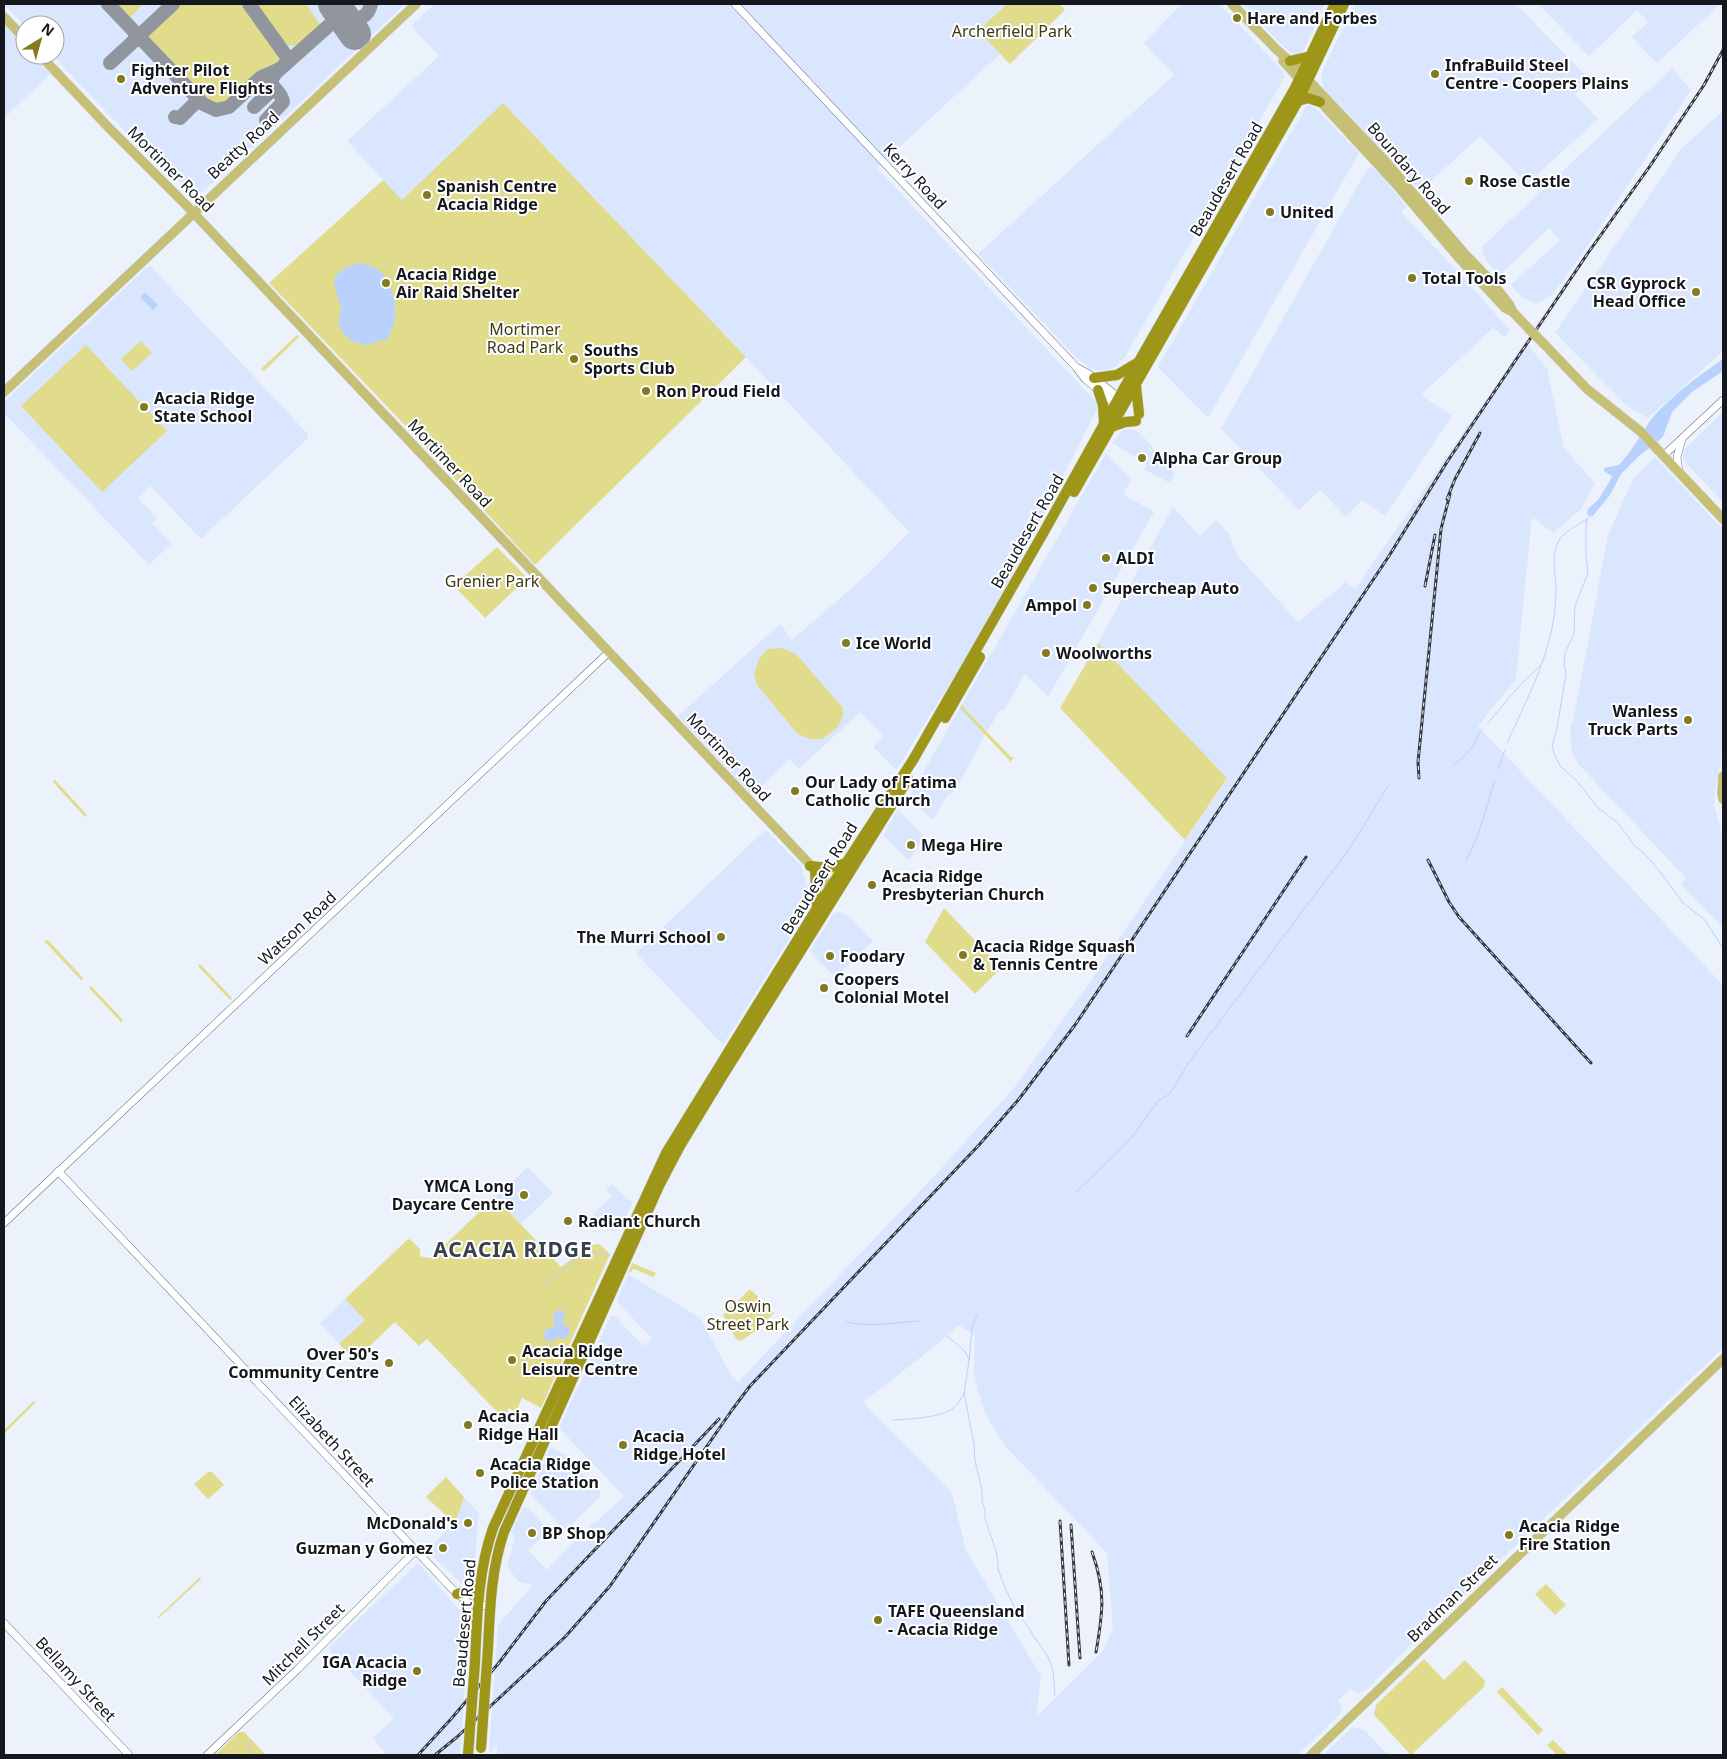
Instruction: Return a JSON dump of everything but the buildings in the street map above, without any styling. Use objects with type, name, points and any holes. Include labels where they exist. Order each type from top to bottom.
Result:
[{"type":"highway","name":"Beaudesert Road","points":[[1120,403],[1136,385],[1298,101],[1311,56],[1335,4]]},
{"type":"highway","name":"Beaudesert Road","points":[[481,1752],[490,1606],[494,1568],[504,1532],[659,1186],[698,1116],[834,890],[955,701],[1120,403],[1138,363],[1304,80],[1344,4]]},
{"type":"highway","points":[[1290,60],[1311,56]]},
{"type":"highway","points":[[1298,101],[1308,98],[1320,102]]},
{"type":"highway","points":[[1094,378],[1117,375],[1138,363]]},
{"type":"highway","points":[[1098,390],[1108,425],[1137,418],[1136,385]]},
{"type":"highway","name":"Beaudesert Road","points":[[468,1755],[479,1588],[485,1554],[495,1522],[658,1168],[709,1081],[817,908],[834,890],[846,863],[912,760],[1108,425]]},
{"type":"highway","points":[[817,908],[813,868],[828,868],[846,863]]},
{"type":"highway","points":[[457,1594],[479,1588]]},
{"type":"main road","name":"Beatty Road","points":[[4,392],[416,4]]},
{"type":"main road","name":"Boundary Road","points":[[1232,4],[1276,49],[1290,60],[1320,102],[1396,184],[1505,308],[1513,312]]},
{"type":"main road","points":[[4,17],[15,29]]},
{"type":"main road","name":"Boundary Road","points":[[1276,49],[1283,62],[1304,80],[1387,163],[1490,280],[1513,312],[1529,330],[1587,389],[1640,431],[1723,519]]},
{"type":"main road","name":"Mortimer Road","points":[[49,65],[194,213],[834,890]]},
{"type":"main road","points":[[1723,776],[1723,799]]},
{"type":"main road","name":"Bradman Street","points":[[1311,1755],[1723,1359]]},
{"type":"street","name":"Kerry Road","points":[[735,4],[1076,367],[1085,379],[1098,390],[1120,403]]},
{"type":"street","name":"Kerry Road","points":[[1076,367],[1094,378],[1120,403]]},
{"type":"street","points":[[1663,456],[1723,400]]},
{"type":"street","points":[[1679,472],[1677,457],[1682,439]]},
{"type":"street","name":"Watson Road","points":[[4,1223],[609,652]]},
{"type":"street","name":"Elizabeth Street","points":[[58,1172],[457,1594],[467,1602],[478,1606],[490,1606]]},
{"type":"street","name":"Mitchell Street","points":[[207,1755],[297,1670],[416,1550]]},
{"type":"street","name":"Bellamy Street","points":[[4,1622],[129,1755]]},
{"type":"shaded area","points":[[4,4],[405,4],[252,148],[203,192],[198,193],[178,181],[166,169],[163,171],[62,65],[65,65],[65,15],[15,16]]},
{"type":"shaded area","points":[[434,4],[1007,4],[979,31],[1000,54],[877,168],[1099,405],[991,617],[896,770],[873,747],[884,737],[860,712],[799,769],[790,759],[752,795],[678,716],[780,624],[792,640],[871,571],[909,532],[746,357],[503,103],[402,200],[347,141],[439,56],[411,26]]},
{"type":"shaded area","points":[[1182,4],[1219,4],[1283,71],[1284,78],[1125,357],[1115,367],[1108,370],[1096,370],[1087,366],[1076,357],[978,254],[1174,75],[1144,43]]},
{"type":"shaded area","points":[[1243,4],[1325,4],[1304,50],[1298,55],[1291,53],[1284,47]]},
{"type":"shaded area","points":[[1355,4],[1516,4],[1590,80],[1575,94],[1598,119],[1527,184],[1480,136],[1420,191],[1323,87],[1321,74]]},
{"type":"shaded area","points":[[1538,4],[1720,4],[1657,63],[1632,37],[1648,22],[1637,10],[1589,56]]},
{"type":"shaded area","points":[[4,25],[15,37],[15,65],[41,65],[50,74],[4,118]]},
{"type":"shaded area","points":[[1672,68],[1691,90],[1593,238],[1554,293],[1536,303],[1522,298],[1511,285],[1560,240],[1549,228],[1500,275],[1488,263],[1482,252],[1483,246]]},
{"type":"shaded area","points":[[1307,105],[1315,108],[1359,153],[1208,418],[1158,367]]},
{"type":"shaded area","points":[[1723,111],[1723,351],[1648,418],[1627,406],[1555,333],[1682,148]]},
{"type":"shaded area","points":[[1370,167],[1375,169],[1407,207],[1401,212],[1465,279],[1509,330],[1505,337],[1493,328],[1421,395],[1452,416],[1385,516],[1362,500],[1346,517],[1320,490],[1299,510],[1221,429],[1367,169]]},
{"type":"shaded area","name":"Acacia Ridge State School","points":[[147,267],[151,267],[308,434],[308,438],[201,539],[150,486],[138,498],[157,518],[152,523],[171,544],[149,565],[4,413],[4,402]]},
{"type":"shaded area","points":[[1526,342],[1547,369],[1564,448],[1595,483],[1581,509],[1553,533],[1532,517],[1516,679],[1478,726],[1723,985],[1723,1348],[1366,1690],[1358,1693],[1350,1689],[1338,1700],[1342,1708],[1340,1714],[1298,1755],[497,1755],[497,1746],[489,1753],[498,1625],[533,1585],[519,1582],[507,1567],[515,1537],[511,1532],[522,1509],[525,1507],[529,1509],[549,1530],[528,1550],[547,1570],[594,1522],[624,1496],[561,1430],[560,1426],[611,1316],[615,1316],[643,1346],[652,1338],[617,1302],[628,1274],[700,1318],[732,1377],[738,1382],[936,1174],[1014,1088],[1089,983],[1227,779],[1098,643],[1173,507],[1200,536],[1216,520],[1229,534],[1237,555],[1298,622],[1346,582],[1355,589]],"holes":[[[959,1325],[975,1336],[974,1372],[985,1413],[995,1431],[1007,1448],[1107,1553],[1113,1628],[1102,1652],[1036,1717],[1041,1676],[966,1550],[952,1493],[863,1402],[939,1343]]]},
{"type":"shaded area","points":[[1723,412],[1723,502],[1685,462],[1683,457],[1684,450]]},
{"type":"shaded area","points":[[1131,429],[1140,433],[1174,472],[1170,483],[1144,469],[1147,464],[1112,443],[1123,430]]},
{"type":"shaded area","points":[[1106,453],[1131,480],[1123,494],[1154,512],[1048,697],[1025,674],[1004,711],[1000,710],[987,732],[963,707],[963,703]]},
{"type":"shaded area","points":[[1655,457],[1723,530],[1723,751],[1714,805],[1723,839],[1723,928],[1681,884],[1686,878],[1580,766],[1572,754],[1570,728],[1574,717],[1608,535],[1634,477]]},
{"type":"shaded area","points":[[960,708],[985,735],[957,787],[950,795],[948,794],[933,820],[909,797]]},
{"type":"shaded area","points":[[898,810],[924,836],[909,861],[883,835]]},
{"type":"shaded area","name":"The Murri School","points":[[764,831],[767,831],[801,866],[811,899],[806,912],[723,1045],[636,953]]},
{"type":"shaded area","points":[[840,912],[850,917],[873,941],[835,977],[810,951],[834,913]]},
{"type":"shaded area","name":"YMCA Long Daycare Centre","points":[[528,1167],[553,1193],[521,1224],[495,1197]]},
{"type":"shaded area","points":[[612,1184],[632,1203],[622,1227],[614,1231],[607,1229],[593,1214],[612,1196],[606,1189]]},
{"type":"shaded area","points":[[345,1299],[365,1320],[339,1344],[320,1323]]},
{"type":"shaded area","points":[[552,1448],[564,1454],[600,1492],[600,1497],[568,1528],[562,1528],[531,1494],[549,1450]]},
{"type":"shaded area","points":[[464,1497],[479,1514],[473,1579],[465,1585],[428,1552],[430,1547],[454,1523]]},
{"type":"shaded area","points":[[418,1563],[461,1612],[466,1631],[465,1660],[462,1669],[466,1670],[460,1755],[382,1755],[384,1752],[373,1738],[394,1718],[328,1648]]},
{"type":"shaded area","points":[[1353,1727],[1364,1730],[1388,1755],[1323,1755]]},
{"type":"green space","points":[[112,4],[143,4],[128,20]]},
{"type":"green space","points":[[178,4],[244,4],[284,58],[277,66],[254,80],[228,104],[219,107],[209,105],[146,39],[146,34]]},
{"type":"green space","points":[[254,4],[306,4],[320,25],[308,38],[290,46],[282,42],[275,35]]},
{"type":"green space","name":"Archerfield Park","points":[[1007,4],[1060,4],[1065,10],[1010,64],[978,31]]},
{"type":"green space","name":"Mortimer Road Park","points":[[503,103],[746,357],[535,565],[269,283],[383,180],[402,200]]},
{"type":"green space","points":[[297,335],[299,337],[264,371],[261,369]]},
{"type":"green space","points":[[141,341],[152,353],[132,371],[121,359]]},
{"type":"green space","points":[[86,345],[167,431],[102,492],[21,406]]},
{"type":"green space","name":"Grenier Park","points":[[497,547],[527,578],[485,618],[455,587]]},
{"type":"green space","points":[[1098,643],[1227,778],[1185,840],[1060,708]]},
{"type":"green space","points":[[782,648],[796,654],[843,708],[843,716],[837,728],[822,739],[810,739],[798,734],[757,685],[754,673],[759,659],[768,649]]},
{"type":"green space","points":[[963,703],[963,707],[1011,757],[1014,757],[1010,763],[960,708]]},
{"type":"green space","points":[[55,780],[87,815],[85,817],[53,782]]},
{"type":"green space","name":"Acacia Ridge Squash & Tennis Centre","points":[[944,908],[1001,968],[975,994],[925,942]]},
{"type":"green space","points":[[48,940],[83,978],[81,980],[44,941]]},
{"type":"green space","points":[[200,964],[232,998],[230,1000],[198,966]]},
{"type":"green space","points":[[91,986],[123,1020],[121,1022],[89,988]]},
{"type":"green space","points":[[495,1197],[561,1267],[590,1245],[599,1244],[610,1254],[541,1408],[522,1398],[516,1412],[508,1408],[507,1420],[427,1339],[419,1346],[395,1322],[355,1360],[339,1344],[365,1320],[345,1299],[408,1239],[420,1249],[420,1256],[432,1257]]},
{"type":"green space","points":[[632,1263],[656,1273],[653,1277],[634,1269],[628,1274]]},
{"type":"green space","name":"Oswin Street Park","points":[[750,1289],[774,1313],[758,1329],[741,1341],[736,1339],[723,1315]]},
{"type":"green space","points":[[34,1401],[35,1403],[4,1434],[4,1430]]},
{"type":"green space","points":[[208,1472],[212,1472],[224,1485],[208,1499],[194,1484]]},
{"type":"green space","points":[[446,1477],[464,1497],[454,1523],[426,1497]]},
{"type":"green space","points":[[200,1577],[201,1579],[158,1617]]},
{"type":"green space","points":[[1546,1584],[1566,1605],[1555,1615],[1535,1594]]},
{"type":"green space","points":[[1424,1659],[1444,1680],[1465,1660],[1485,1681],[1484,1687],[1411,1755],[1374,1715],[1376,1705]]},
{"type":"green space","points":[[1502,1687],[1543,1730],[1538,1735],[1497,1692]]},
{"type":"green space","points":[[239,1732],[244,1732],[266,1755],[215,1755]]},
{"type":"green space","points":[[1553,1740],[1568,1755],[1557,1755],[1547,1745]]},
{"type":"water","points":[[360,263],[374,267],[384,275],[394,300],[395,320],[387,339],[371,344],[360,344],[351,340],[343,333],[339,325],[341,309],[334,283],[335,279],[340,272]]},
{"type":"water","points":[[145,292],[158,305],[153,310],[140,297]]},
{"type":"water","points":[[1723,359],[1723,371],[1692,392],[1672,412],[1663,437],[1638,457],[1621,474],[1610,495],[1592,517],[1587,514],[1588,509],[1598,500],[1611,479],[1612,476],[1604,471],[1604,468],[1619,465],[1628,455],[1650,421],[1665,404]]},
{"type":"water","points":[[559,1309],[565,1313],[563,1323],[569,1327],[570,1333],[565,1339],[558,1337],[553,1341],[547,1341],[543,1338],[546,1329],[555,1326],[553,1314]]},
{"type":"waterway","points":[[1590,515],[1587,519],[1586,529],[1588,573],[1575,606],[1574,633],[1565,653],[1564,664],[1566,674],[1552,746],[1554,753],[1560,766],[1576,780],[1597,807],[1618,823],[1635,846],[1644,853],[1661,873],[1683,903],[1705,920],[1723,948]]},
{"type":"waterway","points":[[1507,743],[1533,686],[1548,643],[1555,607],[1554,563],[1557,545],[1565,534],[1587,519]]},
{"type":"waterway","points":[[1488,723],[1519,686],[1541,665]]},
{"type":"waterway","points":[[1454,765],[1463,758],[1483,729]]},
{"type":"waterway","points":[[1498,769],[1505,750]]},
{"type":"waterway","points":[[1466,861],[1477,838],[1495,780]]},
{"type":"waterway","points":[[1076,1192],[1129,1141],[1158,1101],[1168,1095],[1173,1089],[1189,1062],[1350,848],[1388,786]]},
{"type":"waterway","points":[[544,1285],[583,1256],[600,1253],[610,1256]]},
{"type":"waterway","points":[[977,1316],[972,1328],[964,1393],[974,1444],[975,1461],[982,1490],[985,1518],[996,1551],[998,1569],[1006,1590],[1015,1608],[1048,1657],[1053,1670],[1055,1695]]},
{"type":"waterway","points":[[846,1322],[891,1324],[918,1321]]},
{"type":"waterway","points":[[947,1336],[965,1351],[969,1360]]},
{"type":"waterway","points":[[893,1420],[924,1418],[947,1412],[956,1406],[964,1393]]},
{"type":"waterway","points":[[249,1742],[251,1755]]},
{"type":"taxiway","points":[[108,4],[203,104],[216,110],[229,107],[260,78],[280,69],[334,21],[361,17],[369,11],[371,4]]},
{"type":"taxiway","points":[[135,39],[142,40],[142,33],[173,4]]},
{"type":"taxiway","points":[[249,4],[287,57],[286,64]]},
{"type":"taxiway","points":[[333,4],[342,17],[342,27],[347,31],[353,29],[356,23],[334,4]]},
{"type":"taxiway","points":[[110,63],[135,40],[135,32],[137,33]]},
{"type":"taxiway","points":[[266,120],[283,102],[282,97],[272,83],[280,69]]},
{"type":"taxiway","points":[[254,107],[270,92],[272,85]]},
{"type":"taxiway","points":[[175,117],[180,118],[197,101],[197,98]]},
{"type":"runway","points":[[334,4],[355,34]]},
{"type":"railway","points":[[435,1755],[565,1637],[610,1586],[750,1386],[979,1145],[1019,1099],[1075,1025],[1389,556],[1447,462],[1704,85],[1723,50]]},
{"type":"railway","points":[[1447,499],[1455,479],[1480,433]]},
{"type":"railway","points":[[1419,778],[1418,762],[1441,529],[1450,494]]},
{"type":"railway","points":[[1425,586],[1435,535]]},
{"type":"railway","points":[[1187,1036],[1306,857]]},
{"type":"railway","points":[[1428,860],[1449,902],[1459,917],[1591,1063]]},
{"type":"railway","points":[[418,1755],[498,1664],[546,1601],[719,1419]]},
{"type":"railway","points":[[1060,1521],[1069,1665]]},
{"type":"railway","points":[[1071,1525],[1080,1658]]},
{"type":"railway","points":[[1092,1552],[1100,1578],[1102,1602],[1096,1652]]},
{"type":"place","name":"Hare and Forbes","points":[[1237,18]]},
{"type":"place","name":"InfraBuild Steel Centre - Coopers Plains","points":[[1435,74]]},
{"type":"place","name":"Fighter Pilot Adventure Flights","points":[[121,79]]},
{"type":"place","name":"Rose Castle","points":[[1469,181]]},
{"type":"place","name":"Spanish Centre Acacia Ridge","points":[[427,195]]},
{"type":"place","name":"United","points":[[1270,212]]},
{"type":"place","name":"Total Tools","points":[[1412,278]]},
{"type":"place","name":"Acacia Ridge Air Raid Shelter","points":[[386,283]]},
{"type":"place","name":"CSR Gyprock Head Office","points":[[1696,292]]},
{"type":"place","name":"Souths Sports Club","points":[[574,359]]},
{"type":"place","name":"Ron Proud Field","points":[[646,391]]},
{"type":"place","name":"Acacia Ridge State School","points":[[144,407]]},
{"type":"place","name":"Alpha Car Group","points":[[1142,458]]},
{"type":"place","name":"ALDI","points":[[1106,558]]},
{"type":"place","name":"Supercheap Auto","points":[[1093,588]]},
{"type":"place","name":"Ampol","points":[[1087,605]]},
{"type":"place","name":"Ice World","points":[[846,643]]},
{"type":"place","name":"Woolworths","points":[[1046,653]]},
{"type":"place","name":"Wanless Truck Parts","points":[[1688,720]]},
{"type":"place","name":"Our Lady of Fatima Catholic Church","points":[[795,791]]},
{"type":"place","name":"Mega Hire","points":[[911,845]]},
{"type":"place","name":"Acacia Ridge Presbyterian Church","points":[[872,885]]},
{"type":"place","name":"The Murri School","points":[[721,937]]},
{"type":"place","name":"Acacia Ridge Squash & Tennis Centre","points":[[963,955]]},
{"type":"place","name":"Foodary","points":[[830,956]]},
{"type":"place","name":"Coopers Colonial Motel","points":[[824,988]]},
{"type":"place","name":"YMCA Long Daycare Centre","points":[[524,1195]]},
{"type":"place","name":"Radiant Church","points":[[568,1221]]},
{"type":"place","name":"Acacia Ridge Leisure Centre","points":[[512,1360]]},
{"type":"place","name":"Over 50's Community Centre","points":[[389,1363]]},
{"type":"place","name":"Acacia Ridge Hall","points":[[468,1425]]},
{"type":"place","name":"Acacia Ridge Hotel","points":[[623,1445]]},
{"type":"place","name":"Acacia Ridge Police Station","points":[[480,1473]]},
{"type":"place","name":"McDonald's","points":[[468,1523]]},
{"type":"place","name":"BP Shop","points":[[532,1533]]},
{"type":"place","name":"Acacia Ridge Fire Station","points":[[1509,1535]]},
{"type":"place","name":"Guzman y Gomez","points":[[443,1548]]},
{"type":"place","name":"TAFE Queensland - Acacia Ridge","points":[[878,1620]]},
{"type":"place","name":"IGA Acacia Ridge","points":[[417,1671]]},
{"type":"district","name":"ACACIA RIDGE","points":[[513,1249]]}]
